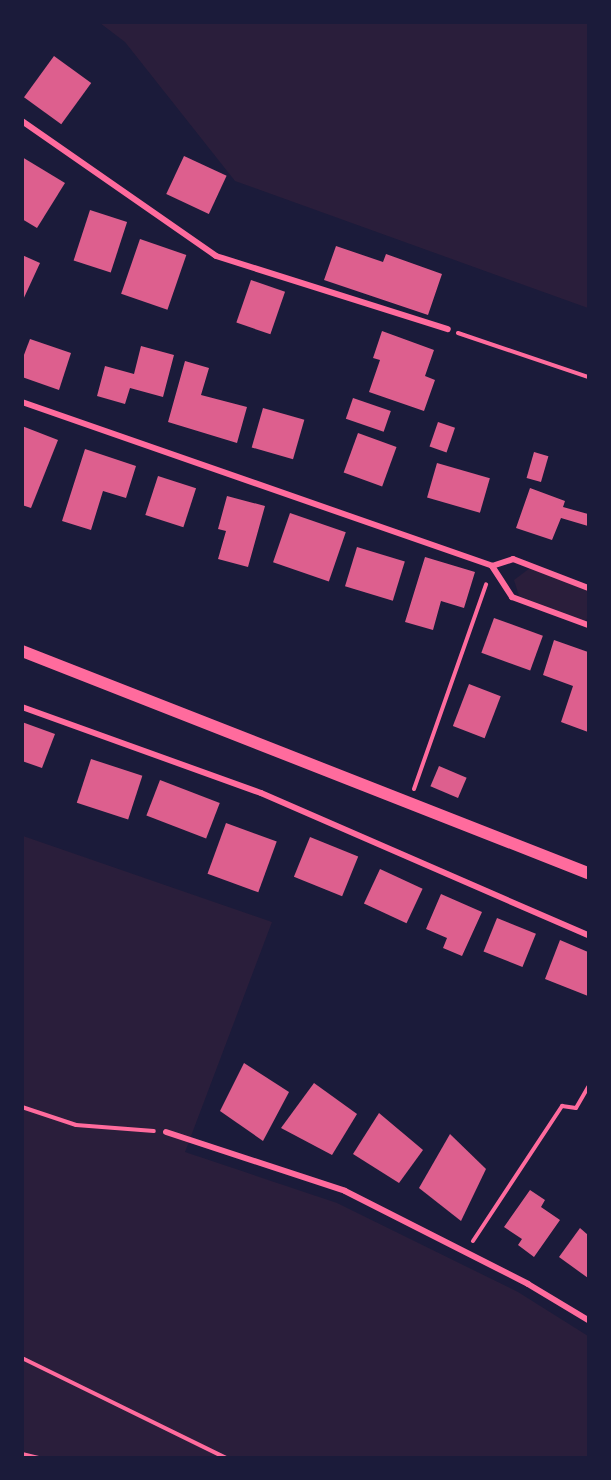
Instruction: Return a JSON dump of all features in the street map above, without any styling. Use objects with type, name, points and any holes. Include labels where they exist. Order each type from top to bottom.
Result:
[{"type":"main road","points":[[22,651],[588,873]]},
{"type":"street","points":[[22,121],[216,256],[448,329]]},
{"type":"street","points":[[22,402],[492,566],[513,559],[588,588]]},
{"type":"street","points":[[492,566],[512,597],[588,626]]},
{"type":"street","points":[[22,707],[261,793],[588,935]]},
{"type":"street","points":[[166,1132],[345,1191],[466,1251],[588,1320]]},
{"type":"path","points":[[448,329],[588,377]]},
{"type":"path","points":[[409,804],[492,566]]},
{"type":"path","points":[[466,1251],[562,1106],[576,1108],[588,1087]]},
{"type":"path","points":[[22,1107],[76,1125],[166,1132]]},
{"type":"path","points":[[22,1358],[226,1458]]},
{"type":"path","points":[[22,1454],[39,1458]]},
{"type":"shaded area","points":[[100,23],[588,23],[588,308],[235,181],[125,42]]},
{"type":"shaded area","points":[[530,568],[588,590],[588,617],[585,622],[519,596],[514,580]]},
{"type":"shaded area","points":[[23,836],[272,922],[185,1152],[337,1203],[518,1292],[588,1336],[588,1457],[23,1458]]},
{"type":"building","points":[[54,56],[91,83],[61,124],[24,97]]},
{"type":"building","points":[[184,156],[227,176],[209,214],[166,194]]},
{"type":"building","points":[[22,157],[65,183],[37,228],[22,219]]},
{"type":"building","points":[[90,210],[127,222],[111,272],[74,260]]},
{"type":"building","points":[[140,239],[186,255],[167,310],[121,294]]},
{"type":"building","points":[[336,246],[383,262],[386,254],[442,274],[428,315],[324,280]]},
{"type":"building","points":[[22,255],[40,263],[22,302]]},
{"type":"building","points":[[251,280],[285,292],[270,334],[236,323]]},
{"type":"building","points":[[382,331],[434,350],[425,376],[435,380],[424,411],[369,392],[380,360],[373,358]]},
{"type":"building","points":[[30,339],[71,353],[59,390],[22,377],[22,360]]},
{"type":"building","points":[[141,346],[174,355],[163,397],[130,388],[125,404],[97,396],[105,366],[134,374]]},
{"type":"building","points":[[185,361],[209,368],[201,395],[247,407],[237,443],[168,422]]},
{"type":"building","points":[[353,398],[391,411],[384,432],[346,419]]},
{"type":"building","points":[[263,408],[304,420],[293,459],[252,447]]},
{"type":"building","points":[[438,422],[455,428],[447,452],[430,447]]},
{"type":"building","points":[[22,426],[58,440],[31,508],[22,505]]},
{"type":"building","points":[[358,433],[397,447],[382,486],[344,472]]},
{"type":"building","points":[[85,449],[136,466],[126,498],[103,491],[91,530],[62,521]]},
{"type":"building","points":[[534,452],[548,456],[541,482],[527,478]]},
{"type":"building","points":[[437,463],[490,478],[480,513],[427,498]]},
{"type":"building","points":[[158,476],[196,488],[183,527],[145,515]]},
{"type":"building","points":[[530,488],[565,501],[563,507],[588,514],[588,526],[561,518],[552,540],[516,528]]},
{"type":"building","points":[[227,496],[265,506],[248,567],[218,559],[226,531],[218,529]]},
{"type":"building","points":[[290,513],[346,532],[329,581],[273,562]]},
{"type":"building","points":[[357,547],[405,562],[393,601],[345,586]]},
{"type":"building","points":[[425,557],[475,572],[464,608],[441,601],[433,630],[405,622]]},
{"type":"building","points":[[494,618],[543,636],[530,671],[481,653]]},
{"type":"building","points":[[554,640],[588,652],[588,732],[561,722],[573,686],[543,675]]},
{"type":"building","points":[[469,684],[501,696],[485,738],[453,726]]},
{"type":"building","points":[[22,722],[55,734],[42,768],[22,761]]},
{"type":"building","points":[[91,759],[142,776],[128,819],[77,803]]},
{"type":"building","points":[[439,766],[467,778],[458,798],[430,786]]},
{"type":"building","points":[[160,780],[220,803],[206,838],[146,815]]},
{"type":"building","points":[[226,823],[277,841],[258,892],[208,874]]},
{"type":"building","points":[[310,837],[358,856],[342,896],[294,877]]},
{"type":"building","points":[[380,869],[423,889],[407,923],[364,903]]},
{"type":"building","points":[[441,894],[482,912],[462,956],[443,948],[447,938],[426,929]]},
{"type":"building","points":[[497,918],[536,934],[522,967],[484,951]]},
{"type":"building","points":[[560,940],[588,952],[588,996],[545,979]]},
{"type":"building","points":[[244,1063],[289,1092],[263,1141],[220,1111]]},
{"type":"building","points":[[314,1083],[357,1114],[332,1155],[281,1128]]},
{"type":"building","points":[[379,1113],[423,1150],[399,1183],[353,1154]]},
{"type":"building","points":[[450,1134],[486,1169],[461,1221],[419,1188]]},
{"type":"building","points":[[530,1190],[545,1200],[541,1207],[560,1220],[534,1257],[518,1245],[522,1239],[504,1227]]},
{"type":"building","points":[[580,1228],[588,1235],[588,1278],[559,1257]]}]
